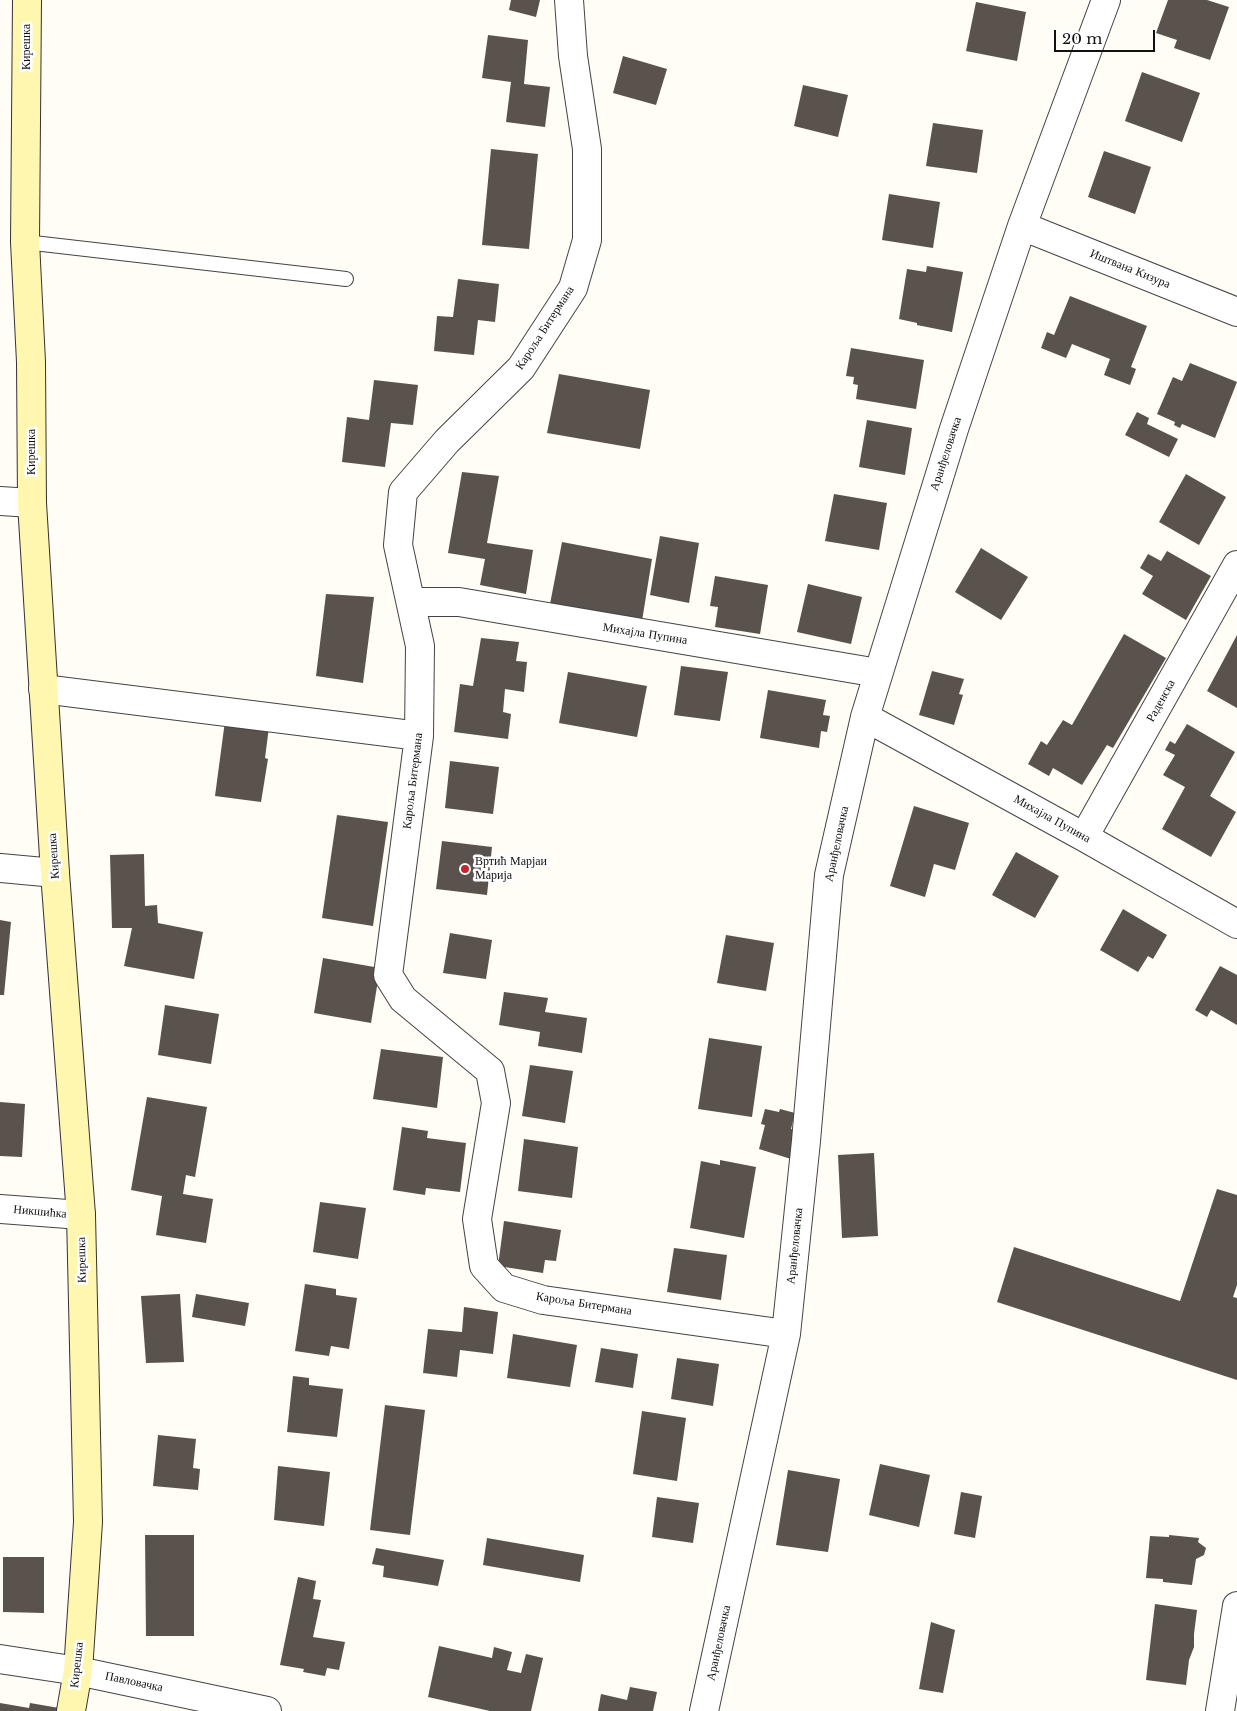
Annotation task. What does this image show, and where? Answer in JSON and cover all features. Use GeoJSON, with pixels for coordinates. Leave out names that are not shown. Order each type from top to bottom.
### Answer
{"type":"FeatureCollection","features":[{"type":"Feature","properties":{"kind":"street","name":"Кирешка"},"geometry":{"type":"LineString","coordinates":[[27,0],[25,242],[31,362],[32,503],[55,873],[80,1215],[88,1522],[78,1670],[71,1711]]}},
{"type":"Feature","properties":{"kind":"street","name":"Кароља Битермана"},"geometry":{"type":"LineString","coordinates":[[570,0],[573,56],[588,148],[587,240],[573,288],[521,368],[447,441],[403,492],[398,545],[420,646],[419,736],[388,975],[403,999],[490,1071],[496,1103],[477,1219],[484,1266],[504,1288],[543,1300],[786,1334]]}},
{"type":"Feature","properties":{"kind":"street","name":"Аранђеловачка"},"geometry":{"type":"LineString","coordinates":[[704,1711],[786,1334],[806,1141],[829,875],[865,717],[954,430],[1098,2]]}},
{"type":"Feature","properties":{"kind":"street","name":"Иштвана Кизура"},"geometry":{"type":"LineString","coordinates":[[1022,226],[1237,312]]}},
{"type":"Feature","properties":{"kind":"street"},"geometry":{"type":"LineString","coordinates":[[0,502],[32,503]]}},
{"type":"Feature","properties":{"kind":"street","name":"Раденска"},"geometry":{"type":"LineString","coordinates":[[1084,837],[1237,566]]}},
{"type":"Feature","properties":{"kind":"street","name":"Михајла Пупина"},"geometry":{"type":"LineString","coordinates":[[411,602],[459,602],[878,673]]}},
{"type":"Feature","properties":{"kind":"street"},"geometry":{"type":"LineString","coordinates":[[43,688],[419,736]]}},
{"type":"Feature","properties":{"kind":"street","name":"Михајла Пупина"},"geometry":{"type":"LineString","coordinates":[[865,717],[1084,837],[1237,924]]}},
{"type":"Feature","properties":{"kind":"street"},"geometry":{"type":"LineString","coordinates":[[0,868],[55,873]]}},
{"type":"Feature","properties":{"kind":"street","name":"Никшићка"},"geometry":{"type":"LineString","coordinates":[[0,1209],[80,1215]]}},
{"type":"Feature","properties":{"kind":"street"},"geometry":{"type":"LineString","coordinates":[[1220,1711],[1237,1606]]}},
{"type":"Feature","properties":{"kind":"street","name":"Павловачка"},"geometry":{"type":"LineString","coordinates":[[0,1659],[78,1670],[266,1711]]}},
{"type":"Feature","properties":{"kind":"lane"},"geometry":{"type":"LineString","coordinates":[[25,242],[346,279]]}},
{"type":"Feature","properties":{"kind":"building"},"geometry":{"type":"Polygon","coordinates":[[[511,0],[540,0],[536,17],[509,10],[511,0]]]}},
{"type":"Feature","properties":{"kind":"building"},"geometry":{"type":"Polygon","coordinates":[[[1168,0],[1207,0],[1229,7],[1210,60],[1174,48],[1177,40],[1156,33],[1168,0]]]}},
{"type":"Feature","properties":{"kind":"building"},"geometry":{"type":"Polygon","coordinates":[[[976,2],[1026,12],[1017,61],[966,51],[976,2]]]}},
{"type":"Feature","properties":{"kind":"building"},"geometry":{"type":"Polygon","coordinates":[[[488,35],[528,40],[524,84],[550,87],[545,127],[506,122],[511,82],[482,78],[488,35]]]}},
{"type":"Feature","properties":{"kind":"building"},"geometry":{"type":"Polygon","coordinates":[[[623,56],[667,69],[656,105],[613,93],[623,56]]]}},
{"type":"Feature","properties":{"kind":"building"},"geometry":{"type":"Polygon","coordinates":[[[1142,72],[1200,93],[1182,142],[1125,121],[1142,72]]]}},
{"type":"Feature","properties":{"kind":"building"},"geometry":{"type":"Polygon","coordinates":[[[803,85],[848,95],[838,137],[794,126],[803,85]]]}},
{"type":"Feature","properties":{"kind":"building"},"geometry":{"type":"Polygon","coordinates":[[[933,123],[983,130],[977,173],[926,166],[933,123]]]}},
{"type":"Feature","properties":{"kind":"building"},"geometry":{"type":"Polygon","coordinates":[[[491,149],[538,154],[529,249],[482,245],[491,149]]]}},
{"type":"Feature","properties":{"kind":"building"},"geometry":{"type":"Polygon","coordinates":[[[1104,151],[1151,167],[1135,214],[1088,197],[1104,151]]]}},
{"type":"Feature","properties":{"kind":"building"},"geometry":{"type":"Polygon","coordinates":[[[889,194],[940,202],[933,248],[882,240],[889,194]]]}},
{"type":"Feature","properties":{"kind":"building"},"geometry":{"type":"Polygon","coordinates":[[[927,266],[963,272],[952,332],[917,325],[917,323],[899,319],[907,269],[926,272],[927,266]]]}},
{"type":"Feature","properties":{"kind":"building"},"geometry":{"type":"Polygon","coordinates":[[[458,279],[499,284],[495,322],[478,320],[474,355],[434,351],[437,316],[453,317],[458,279]]]}},
{"type":"Feature","properties":{"kind":"building"},"geometry":{"type":"Polygon","coordinates":[[[1070,296],[1147,326],[1131,367],[1136,369],[1130,385],[1104,375],[1110,359],[1072,344],[1066,358],[1041,348],[1047,332],[1054,335],[1070,296]]]}},
{"type":"Feature","properties":{"kind":"building"},"geometry":{"type":"Polygon","coordinates":[[[851,348],[924,360],[916,409],[856,399],[858,385],[853,384],[854,377],[846,376],[851,348]]]}},
{"type":"Feature","properties":{"kind":"building"},"geometry":{"type":"Polygon","coordinates":[[[1190,363],[1237,382],[1215,438],[1182,424],[1180,428],[1174,425],[1175,422],[1157,414],[1173,377],[1182,381],[1190,363]]]}},
{"type":"Feature","properties":{"kind":"building"},"geometry":{"type":"Polygon","coordinates":[[[559,374],[650,390],[640,449],[547,433],[559,374]]]}},
{"type":"Feature","properties":{"kind":"building"},"geometry":{"type":"Polygon","coordinates":[[[374,380],[418,385],[413,425],[391,423],[385,467],[342,462],[347,417],[369,420],[374,380]]]}},
{"type":"Feature","properties":{"kind":"building"},"geometry":{"type":"Polygon","coordinates":[[[1137,412],[1149,418],[1147,424],[1178,439],[1169,457],[1125,435],[1137,412]]]}},
{"type":"Feature","properties":{"kind":"building"},"geometry":{"type":"Polygon","coordinates":[[[867,420],[912,428],[905,475],[859,467],[867,420]]]}},
{"type":"Feature","properties":{"kind":"building"},"geometry":{"type":"Polygon","coordinates":[[[462,472],[499,476],[487,543],[533,550],[526,594],[480,585],[485,559],[448,553],[462,472]]]}},
{"type":"Feature","properties":{"kind":"building"},"geometry":{"type":"Polygon","coordinates":[[[1186,474],[1226,497],[1199,545],[1159,522],[1186,474]]]}},
{"type":"Feature","properties":{"kind":"building"},"geometry":{"type":"Polygon","coordinates":[[[834,494],[887,503],[879,550],[825,541],[834,494]]]}},
{"type":"Feature","properties":{"kind":"building"},"geometry":{"type":"Polygon","coordinates":[[[660,536],[699,543],[689,603],[650,595],[660,536]]]}},
{"type":"Feature","properties":{"kind":"building"},"geometry":{"type":"Polygon","coordinates":[[[562,542],[652,559],[642,621],[550,604],[562,542]]]}},
{"type":"Feature","properties":{"kind":"building"},"geometry":{"type":"Polygon","coordinates":[[[981,548],[1028,577],[1001,620],[955,592],[981,548]]]}},
{"type":"Feature","properties":{"kind":"building"},"geometry":{"type":"Polygon","coordinates":[[[1167,551],[1211,576],[1186,620],[1142,594],[1153,576],[1140,568],[1148,554],[1161,561],[1167,551]]]}},
{"type":"Feature","properties":{"kind":"building"},"geometry":{"type":"Polygon","coordinates":[[[715,576],[768,585],[760,634],[715,627],[718,607],[710,606],[715,576]]]}},
{"type":"Feature","properties":{"kind":"building"},"geometry":{"type":"Polygon","coordinates":[[[808,584],[862,597],[851,644],[797,632],[808,584]]]}},
{"type":"Feature","properties":{"kind":"building"},"geometry":{"type":"Polygon","coordinates":[[[326,594],[374,597],[363,683],[316,676],[326,594]]]}},
{"type":"Feature","properties":{"kind":"building"},"geometry":{"type":"Polygon","coordinates":[[[1124,634],[1166,658],[1113,748],[1107,745],[1082,785],[1053,768],[1049,776],[1028,764],[1041,741],[1047,745],[1063,720],[1072,725],[1124,634]]]}},
{"type":"Feature","properties":{"kind":"building"},"geometry":{"type":"Polygon","coordinates":[[[1237,635],[1237,708],[1207,691],[1237,635]]]}},
{"type":"Feature","properties":{"kind":"building"},"geometry":{"type":"Polygon","coordinates":[[[481,638],[519,642],[516,661],[527,662],[524,692],[505,689],[503,712],[511,714],[508,739],[454,732],[460,684],[473,686],[481,638]]]}},
{"type":"Feature","properties":{"kind":"building"},"geometry":{"type":"Polygon","coordinates":[[[681,666],[728,672],[720,721],[674,715],[681,666]]]}},
{"type":"Feature","properties":{"kind":"building"},"geometry":{"type":"Polygon","coordinates":[[[932,671],[964,679],[959,694],[963,695],[954,725],[919,715],[932,671]]]}},
{"type":"Feature","properties":{"kind":"building"},"geometry":{"type":"Polygon","coordinates":[[[568,672],[647,686],[637,737],[559,723],[568,672]]]}},
{"type":"Feature","properties":{"kind":"building"},"geometry":{"type":"Polygon","coordinates":[[[768,690],[826,700],[823,715],[830,716],[827,732],[821,731],[819,748],[760,738],[768,690]]]}},
{"type":"Feature","properties":{"kind":"building"},"geometry":{"type":"Polygon","coordinates":[[[225,721],[269,727],[265,758],[268,759],[261,802],[215,796],[225,721]]]}},
{"type":"Feature","properties":{"kind":"building"},"geometry":{"type":"Polygon","coordinates":[[[1187,724],[1235,752],[1210,796],[1236,812],[1211,857],[1162,829],[1185,787],[1163,775],[1175,755],[1165,750],[1170,741],[1175,744],[1187,724]]]}},
{"type":"Feature","properties":{"kind":"building"},"geometry":{"type":"Polygon","coordinates":[[[450,761],[499,767],[493,814],[445,808],[450,761]]]}},
{"type":"Feature","properties":{"kind":"building"},"geometry":{"type":"Polygon","coordinates":[[[914,806],[969,823],[955,870],[934,864],[925,897],[890,886],[914,806]]]}},
{"type":"Feature","properties":{"kind":"building"},"geometry":{"type":"Polygon","coordinates":[[[337,815],[388,822],[373,926],[322,918],[337,815]]]}},
{"type":"Feature","properties":{"kind":"building"},"geometry":{"type":"Polygon","coordinates":[[[442,841],[492,847],[487,895],[436,889],[442,841]]]}},
{"type":"Feature","properties":{"kind":"building"},"geometry":{"type":"Polygon","coordinates":[[[1016,852],[1059,876],[1035,918],[992,895],[1016,852]]]}},
{"type":"Feature","properties":{"kind":"building"},"geometry":{"type":"Polygon","coordinates":[[[144,854],[145,906],[157,905],[158,923],[203,932],[194,979],[124,966],[132,928],[112,928],[110,855],[144,854]]]}},
{"type":"Feature","properties":{"kind":"building"},"geometry":{"type":"Polygon","coordinates":[[[1123,909],[1167,935],[1153,959],[1148,956],[1138,972],[1100,950],[1123,909]]]}},
{"type":"Feature","properties":{"kind":"building"},"geometry":{"type":"Polygon","coordinates":[[[0,920],[11,922],[4,995],[0,995],[0,920]]]}},
{"type":"Feature","properties":{"kind":"building"},"geometry":{"type":"Polygon","coordinates":[[[450,933],[492,940],[486,979],[443,973],[450,933]]]}},
{"type":"Feature","properties":{"kind":"building"},"geometry":{"type":"Polygon","coordinates":[[[726,935],[774,943],[766,991],[717,983],[726,935]]]}},
{"type":"Feature","properties":{"kind":"building"},"geometry":{"type":"Polygon","coordinates":[[[323,958],[380,968],[371,1023],[314,1013],[323,958]]]}},
{"type":"Feature","properties":{"kind":"building"},"geometry":{"type":"Polygon","coordinates":[[[1220,966],[1237,975],[1237,1025],[1211,1010],[1207,1017],[1195,1010],[1220,966]]]}},
{"type":"Feature","properties":{"kind":"building"},"geometry":{"type":"Polygon","coordinates":[[[504,992],[548,998],[545,1012],[587,1018],[582,1053],[538,1046],[540,1032],[499,1025],[504,992]]]}},
{"type":"Feature","properties":{"kind":"building"},"geometry":{"type":"Polygon","coordinates":[[[165,1005],[219,1014],[211,1064],[158,1055],[165,1005]]]}},
{"type":"Feature","properties":{"kind":"building"},"geometry":{"type":"Polygon","coordinates":[[[709,1038],[762,1046],[752,1117],[698,1109],[709,1038]]]}},
{"type":"Feature","properties":{"kind":"building"},"geometry":{"type":"Polygon","coordinates":[[[381,1049],[443,1057],[437,1108],[373,1099],[381,1049]]]}},
{"type":"Feature","properties":{"kind":"building"},"geometry":{"type":"Polygon","coordinates":[[[530,1065],[573,1071],[565,1123],[522,1116],[530,1065]]]}},
{"type":"Feature","properties":{"kind":"building"},"geometry":{"type":"Polygon","coordinates":[[[147,1097],[207,1107],[195,1177],[186,1175],[183,1194],[213,1199],[206,1243],[156,1235],[162,1196],[131,1190],[147,1097]]]}},
{"type":"Feature","properties":{"kind":"building"},"geometry":{"type":"Polygon","coordinates":[[[0,1102],[25,1104],[22,1157],[0,1156],[0,1102]]]}},
{"type":"Feature","properties":{"kind":"building"},"geometry":{"type":"Polygon","coordinates":[[[765,1109],[779,1112],[780,1109],[795,1113],[791,1129],[798,1131],[791,1159],[759,1149],[765,1125],[761,1124],[765,1109]]]}},
{"type":"Feature","properties":{"kind":"building"},"geometry":{"type":"Polygon","coordinates":[[[402,1127],[428,1131],[427,1138],[466,1143],[460,1192],[426,1188],[425,1195],[393,1190],[402,1127]]]}},
{"type":"Feature","properties":{"kind":"building"},"geometry":{"type":"Polygon","coordinates":[[[524,1139],[578,1147],[572,1198],[518,1191],[524,1139]]]}},
{"type":"Feature","properties":{"kind":"building"},"geometry":{"type":"Polygon","coordinates":[[[874,1153],[878,1236],[842,1238],[838,1155],[874,1153]]]}},
{"type":"Feature","properties":{"kind":"building"},"geometry":{"type":"Polygon","coordinates":[[[720,1160],[756,1167],[744,1238],[690,1228],[701,1161],[720,1165],[720,1160]]]}},
{"type":"Feature","properties":{"kind":"building"},"geometry":{"type":"Polygon","coordinates":[[[1217,1189],[1237,1195],[1237,1285],[1233,1297],[1237,1298],[1237,1380],[997,1302],[1014,1247],[1180,1301],[1217,1189]]]}},
{"type":"Feature","properties":{"kind":"building"},"geometry":{"type":"Polygon","coordinates":[[[320,1202],[366,1208],[358,1259],[313,1252],[320,1202]]]}},
{"type":"Feature","properties":{"kind":"building"},"geometry":{"type":"Polygon","coordinates":[[[504,1221],[561,1230],[556,1261],[545,1260],[543,1273],[498,1266],[504,1221]]]}},
{"type":"Feature","properties":{"kind":"building"},"geometry":{"type":"Polygon","coordinates":[[[674,1248],[727,1255],[721,1300],[667,1292],[674,1248]]]}},
{"type":"Feature","properties":{"kind":"building"},"geometry":{"type":"Polygon","coordinates":[[[305,1284],[336,1289],[336,1295],[357,1298],[349,1349],[331,1346],[329,1356],[295,1351],[305,1284]]]}},
{"type":"Feature","properties":{"kind":"building"},"geometry":{"type":"Polygon","coordinates":[[[180,1294],[184,1362],[146,1363],[141,1296],[180,1294]]]}},
{"type":"Feature","properties":{"kind":"building"},"geometry":{"type":"Polygon","coordinates":[[[196,1294],[249,1303],[245,1326],[192,1317],[196,1294]]]}},
{"type":"Feature","properties":{"kind":"building"},"geometry":{"type":"Polygon","coordinates":[[[464,1307],[498,1312],[493,1354],[460,1350],[457,1377],[423,1373],[428,1329],[462,1332],[464,1307]]]}},
{"type":"Feature","properties":{"kind":"building"},"geometry":{"type":"Polygon","coordinates":[[[513,1334],[577,1345],[570,1387],[507,1378],[513,1334]]]}},
{"type":"Feature","properties":{"kind":"building"},"geometry":{"type":"Polygon","coordinates":[[[601,1348],[638,1354],[633,1388],[595,1382],[601,1348]]]}},
{"type":"Feature","properties":{"kind":"building"},"geometry":{"type":"Polygon","coordinates":[[[677,1358],[719,1364],[713,1406],[671,1399],[677,1358]]]}},
{"type":"Feature","properties":{"kind":"building"},"geometry":{"type":"Polygon","coordinates":[[[293,1376],[309,1378],[309,1385],[343,1389],[337,1437],[287,1432],[293,1376]]]}},
{"type":"Feature","properties":{"kind":"building"},"geometry":{"type":"Polygon","coordinates":[[[385,1405],[425,1410],[410,1535],[370,1530],[385,1405]]]}},
{"type":"Feature","properties":{"kind":"building"},"geometry":{"type":"Polygon","coordinates":[[[642,1411],[686,1418],[677,1481],[633,1474],[642,1411]]]}},
{"type":"Feature","properties":{"kind":"building"},"geometry":{"type":"Polygon","coordinates":[[[158,1435],[196,1439],[193,1468],[200,1469],[198,1490],[153,1486],[158,1435]]]}},
{"type":"Feature","properties":{"kind":"building"},"geometry":{"type":"Polygon","coordinates":[[[880,1464],[930,1475],[919,1527],[869,1515],[880,1464]]]}},
{"type":"Feature","properties":{"kind":"building"},"geometry":{"type":"Polygon","coordinates":[[[278,1466],[330,1472],[324,1526],[274,1520],[278,1466]]]}},
{"type":"Feature","properties":{"kind":"building"},"geometry":{"type":"Polygon","coordinates":[[[788,1470],[840,1479],[828,1552],[776,1545],[788,1470]]]}},
{"type":"Feature","properties":{"kind":"building"},"geometry":{"type":"Polygon","coordinates":[[[961,1492],[982,1496],[975,1538],[954,1534],[961,1492]]]}},
{"type":"Feature","properties":{"kind":"building"},"geometry":{"type":"Polygon","coordinates":[[[657,1497],[699,1503],[693,1543],[652,1537],[657,1497]]]}},
{"type":"Feature","properties":{"kind":"building"},"geometry":{"type":"Polygon","coordinates":[[[145,1535],[194,1535],[194,1636],[146,1636],[145,1535]]]}},
{"type":"Feature","properties":{"kind":"building"},"geometry":{"type":"Polygon","coordinates":[[[1169,1535],[1199,1538],[1198,1542],[1206,1548],[1204,1555],[1196,1559],[1192,1585],[1163,1582],[1163,1579],[1146,1578],[1150,1536],[1169,1537],[1169,1535]]]}},
{"type":"Feature","properties":{"kind":"building"},"geometry":{"type":"Polygon","coordinates":[[[487,1538],[584,1555],[580,1582],[483,1565],[487,1538]]]}},
{"type":"Feature","properties":{"kind":"building"},"geometry":{"type":"Polygon","coordinates":[[[376,1548],[444,1560],[438,1586],[383,1577],[384,1566],[372,1564],[376,1548]]]}},
{"type":"Feature","properties":{"kind":"building"},"geometry":{"type":"Polygon","coordinates":[[[3,1557],[44,1557],[44,1613],[3,1612],[3,1557]]]}},
{"type":"Feature","properties":{"kind":"building"},"geometry":{"type":"Polygon","coordinates":[[[298,1577],[316,1581],[313,1599],[321,1600],[313,1637],[345,1642],[339,1670],[327,1668],[325,1676],[303,1672],[304,1669],[280,1665],[298,1577]]]}},
{"type":"Feature","properties":{"kind":"building"},"geometry":{"type":"Polygon","coordinates":[[[1155,1604],[1197,1610],[1194,1647],[1189,1660],[1186,1685],[1146,1680],[1155,1604]]]}},
{"type":"Feature","properties":{"kind":"building"},"geometry":{"type":"Polygon","coordinates":[[[931,1622],[955,1630],[943,1693],[919,1689],[931,1622]]]}},
{"type":"Feature","properties":{"kind":"building"},"geometry":{"type":"Polygon","coordinates":[[[439,1646],[492,1658],[494,1647],[512,1652],[507,1670],[521,1673],[526,1654],[543,1658],[531,1711],[490,1711],[428,1697],[439,1646]]]}},
{"type":"Feature","properties":{"kind":"building"},"geometry":{"type":"Polygon","coordinates":[[[630,1687],[657,1692],[653,1711],[598,1711],[601,1694],[627,1700],[630,1687]]]}},
{"type":"Feature","properties":{"kind":"building"},"geometry":{"type":"Polygon","coordinates":[[[0,1703],[29,1708],[30,1703],[59,1708],[59,1711],[0,1711],[0,1703]]]}},
{"type":"Feature","properties":{"kind":"place","name":"Вртић Марјаи Марија"},"geometry":{"type":"Point","coordinates":[465,869]}}]}
